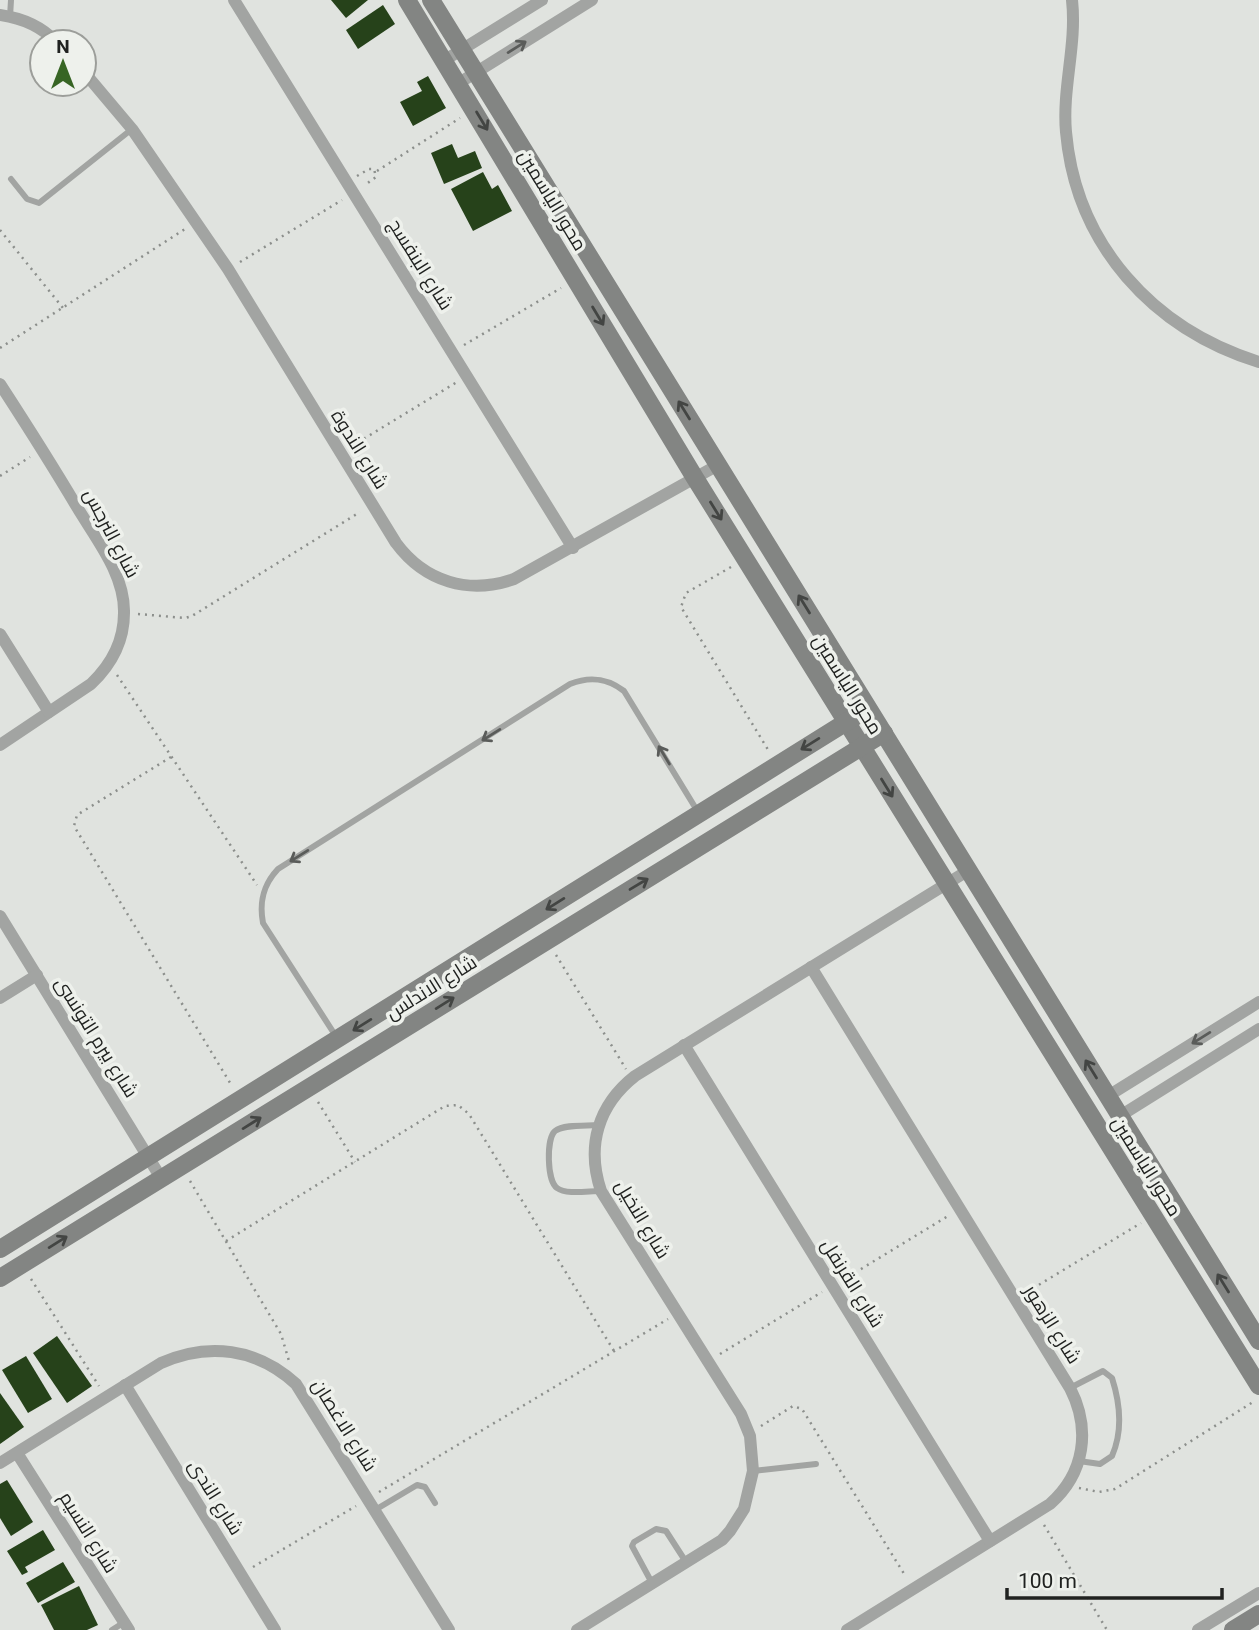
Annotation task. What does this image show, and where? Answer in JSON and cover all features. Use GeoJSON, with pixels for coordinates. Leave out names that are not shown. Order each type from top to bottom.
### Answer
{"type":"FeatureCollection","features":[{"type":"Feature","properties":{"kind":"street","name":"شارع البنفسج"},"geometry":{"type":"LineString","coordinates":[[234,0],[573,548]]}},
{"type":"Feature","properties":{"kind":"street","name":"محور الياسمين"},"geometry":{"type":"LineString","coordinates":[[407,0],[695,478],[1259,1386]]}},
{"type":"Feature","properties":{"kind":"street","name":"محور الياسمين"},"geometry":{"type":"LineString","coordinates":[[431,0],[1259,1341]]}},
{"type":"Feature","properties":{"kind":"street"},"geometry":{"type":"LineString","coordinates":[[445,60],[542,0]]}},
{"type":"Feature","properties":{"kind":"street"},"geometry":{"type":"LineString","coordinates":[[459,83],[592,0]]}},
{"type":"Feature","properties":{"kind":"street"},"geometry":{"type":"LineString","coordinates":[[1072,0],[1072,50],[1066,86],[1066,132],[1073,176],[1088,218],[1118,266],[1139,292],[1173,321],[1212,344],[1259,362]]}},
{"type":"Feature","properties":{"kind":"street"},"geometry":{"type":"LineString","coordinates":[[5,16],[36,28]]}},
{"type":"Feature","properties":{"kind":"street","name":"شارع الندوة"},"geometry":{"type":"LineString","coordinates":[[98,89],[132,129],[228,269],[396,543],[411,561],[430,575],[453,584],[478,587],[502,583],[573,548],[718,465]]}},
{"type":"Feature","properties":{"kind":"street","name":"شارع النرجس"},"geometry":{"type":"LineString","coordinates":[[0,384],[43,450],[116,574],[121,587],[124,613],[121,639],[109,664],[91,684],[0,745]]}},
{"type":"Feature","properties":{"kind":"street"},"geometry":{"type":"LineString","coordinates":[[0,634],[49,712]]}},
{"type":"Feature","properties":{"kind":"street","name":"شارع الاندلس"},"geometry":{"type":"LineString","coordinates":[[0,1249],[868,708]]}},
{"type":"Feature","properties":{"kind":"street","name":"شارع الاندلس"},"geometry":{"type":"LineString","coordinates":[[0,1278],[884,733]]}},
{"type":"Feature","properties":{"kind":"street","name":"شارع النخيل"},"geometry":{"type":"LineString","coordinates":[[577,1630],[722,1540],[744,1508],[754,1471],[752,1447],[741,1414],[601,1191],[594,1165],[595,1138],[608,1103],[631,1078],[969,870]]}},
{"type":"Feature","properties":{"kind":"street","name":"شارع بيرم التونسى"},"geometry":{"type":"LineString","coordinates":[[0,916],[161,1178]]}},
{"type":"Feature","properties":{"kind":"street","name":"شارع الزهور"},"geometry":{"type":"LineString","coordinates":[[811,967],[1070,1388],[1082,1423],[1079,1461],[1069,1482],[1057,1498],[847,1630]]}},
{"type":"Feature","properties":{"kind":"street"},"geometry":{"type":"LineString","coordinates":[[0,998],[37,975]]}},
{"type":"Feature","properties":{"kind":"street"},"geometry":{"type":"LineString","coordinates":[[1108,1096],[1259,1002]]}},
{"type":"Feature","properties":{"kind":"street"},"geometry":{"type":"LineString","coordinates":[[1120,1116],[1259,1029]]}},
{"type":"Feature","properties":{"kind":"street","name":"شارع القرنفل"},"geometry":{"type":"LineString","coordinates":[[684,1045],[990,1541]]}},
{"type":"Feature","properties":{"kind":"street","name":"شارع الاغصان"},"geometry":{"type":"LineString","coordinates":[[0,1463],[161,1363],[204,1350],[234,1351],[248,1355],[276,1367],[296,1384],[449,1630]]}},
{"type":"Feature","properties":{"kind":"street","name":"شارع الندى"},"geometry":{"type":"LineString","coordinates":[[125,1385],[275,1630]]}},
{"type":"Feature","properties":{"kind":"street","name":"شارع النسيم"},"geometry":{"type":"LineString","coordinates":[[17,1453],[121,1628]]}},
{"type":"Feature","properties":{"kind":"street"},"geometry":{"type":"LineString","coordinates":[[1198,1630],[1259,1593]]}},
{"type":"Feature","properties":{"kind":"street"},"geometry":{"type":"LineString","coordinates":[[1233,1630],[1259,1614]]}},
{"type":"Feature","properties":{"kind":"lane"},"geometry":{"type":"LineString","coordinates":[[5,16],[11,0]]}},
{"type":"Feature","properties":{"kind":"lane"},"geometry":{"type":"LineString","coordinates":[[11,179],[27,199],[40,203],[132,129]]}},
{"type":"Feature","properties":{"kind":"lane"},"geometry":{"type":"LineString","coordinates":[[338,1040],[267,932],[261,913],[262,894],[271,876],[278,869],[570,684],[586,679],[611,682],[630,697],[699,814]]}},
{"type":"Feature","properties":{"kind":"lane"},"geometry":{"type":"LineString","coordinates":[[598,1125],[560,1128],[553,1133],[549,1142],[551,1180],[557,1188],[567,1191],[601,1191]]}},
{"type":"Feature","properties":{"kind":"lane"},"geometry":{"type":"LineString","coordinates":[[1070,1388],[1103,1371],[1112,1378],[1118,1402],[1119,1427],[1112,1456],[1100,1464],[1079,1461]]}},
{"type":"Feature","properties":{"kind":"lane"},"geometry":{"type":"LineString","coordinates":[[754,1471],[816,1464]]}},
{"type":"Feature","properties":{"kind":"lane"},"geometry":{"type":"LineString","coordinates":[[371,1504],[417,1485],[425,1487],[435,1503]]}},
{"type":"Feature","properties":{"kind":"lane"},"geometry":{"type":"LineString","coordinates":[[652,1583],[633,1552],[634,1542],[656,1529],[663,1529],[686,1562]]}},
{"type":"Feature","properties":{"kind":"path"},"geometry":{"type":"LineString","coordinates":[[228,269],[350,187],[369,169],[376,171],[475,109]]}},
{"type":"Feature","properties":{"kind":"path"},"geometry":{"type":"LineString","coordinates":[[350,187],[376,177],[376,171]]}},
{"type":"Feature","properties":{"kind":"path"},"geometry":{"type":"LineString","coordinates":[[0,348],[197,222]]}},
{"type":"Feature","properties":{"kind":"path"},"geometry":{"type":"LineString","coordinates":[[0,230],[63,307]]}},
{"type":"Feature","properties":{"kind":"path"},"geometry":{"type":"LineString","coordinates":[[453,352],[575,279]]}},
{"type":"Feature","properties":{"kind":"path"},"geometry":{"type":"LineString","coordinates":[[340,453],[467,376]]}},
{"type":"Feature","properties":{"kind":"path"},"geometry":{"type":"LineString","coordinates":[[0,475],[43,450]]}},
{"type":"Feature","properties":{"kind":"path"},"geometry":{"type":"LineString","coordinates":[[124,613],[185,618],[192,616],[372,504]]}},
{"type":"Feature","properties":{"kind":"path"},"geometry":{"type":"LineString","coordinates":[[746,559],[686,593],[681,607],[777,765]]}},
{"type":"Feature","properties":{"kind":"path"},"geometry":{"type":"LineString","coordinates":[[109,664],[262,894]]}},
{"type":"Feature","properties":{"kind":"path"},"geometry":{"type":"LineString","coordinates":[[171,757],[77,816],[74,826],[241,1100]]}},
{"type":"Feature","properties":{"kind":"path"},"geometry":{"type":"LineString","coordinates":[[547,940],[631,1078]]}},
{"type":"Feature","properties":{"kind":"path"},"geometry":{"type":"LineString","coordinates":[[308,1087],[355,1162]]}},
{"type":"Feature","properties":{"kind":"path"},"geometry":{"type":"LineString","coordinates":[[226,1241],[445,1106],[454,1104],[463,1107],[469,1114],[614,1351]]}},
{"type":"Feature","properties":{"kind":"path"},"geometry":{"type":"LineString","coordinates":[[181,1166],[281,1334],[289,1358],[288,1376]]}},
{"type":"Feature","properties":{"kind":"path"},"geometry":{"type":"LineString","coordinates":[[1016,1299],[1153,1216]]}},
{"type":"Feature","properties":{"kind":"path"},"geometry":{"type":"LineString","coordinates":[[22,1264],[106,1397]]}},
{"type":"Feature","properties":{"kind":"path"},"geometry":{"type":"LineString","coordinates":[[241,1574],[371,1504],[678,1313]]}},
{"type":"Feature","properties":{"kind":"path"},"geometry":{"type":"LineString","coordinates":[[1069,1482],[1091,1492],[1115,1489],[1259,1398]]}},
{"type":"Feature","properties":{"kind":"path"},"geometry":{"type":"LineString","coordinates":[[749,1434],[790,1407],[797,1406],[802,1409],[914,1589]]}},
{"type":"Feature","properties":{"kind":"path"},"geometry":{"type":"LineString","coordinates":[[1037,1513],[1107,1630]]}},
{"type":"Feature","properties":{"kind":"building"},"geometry":{"type":"Polygon","coordinates":[[[331,0],[368,0],[346,18],[331,0]]]}},
{"type":"Feature","properties":{"kind":"building"},"geometry":{"type":"Polygon","coordinates":[[[383,5],[395,24],[358,49],[346,30],[383,5]]]}},
{"type":"Feature","properties":{"kind":"building"},"geometry":{"type":"Polygon","coordinates":[[[428,76],[446,108],[413,126],[400,102],[422,91],[417,82],[428,76]]]}},
{"type":"Feature","properties":{"kind":"building"},"geometry":{"type":"Polygon","coordinates":[[[452,144],[458,158],[475,151],[482,168],[444,184],[431,153],[452,144]]]}},
{"type":"Feature","properties":{"kind":"building"},"geometry":{"type":"Polygon","coordinates":[[[483,172],[492,189],[498,185],[512,211],[473,231],[451,189],[483,172]]]}},
{"type":"Feature","properties":{"kind":"building"},"geometry":{"type":"Polygon","coordinates":[[[57,1336],[92,1386],[67,1403],[33,1353],[57,1336]]]}},
{"type":"Feature","properties":{"kind":"building"},"geometry":{"type":"Polygon","coordinates":[[[26,1356],[52,1399],[28,1413],[2,1370],[26,1356]]]}},
{"type":"Feature","properties":{"kind":"building"},"geometry":{"type":"Polygon","coordinates":[[[0,1393],[24,1427],[0,1444],[0,1393]]]}},
{"type":"Feature","properties":{"kind":"building"},"geometry":{"type":"Polygon","coordinates":[[[7,1480],[33,1522],[11,1536],[0,1518],[0,1484],[7,1480]]]}},
{"type":"Feature","properties":{"kind":"building"},"geometry":{"type":"Polygon","coordinates":[[[43,1530],[55,1550],[25,1567],[28,1572],[22,1575],[7,1551],[43,1530]]]}},
{"type":"Feature","properties":{"kind":"building"},"geometry":{"type":"Polygon","coordinates":[[[63,1562],[75,1582],[38,1603],[26,1583],[63,1562]]]}},
{"type":"Feature","properties":{"kind":"building"},"geometry":{"type":"Polygon","coordinates":[[[79,1586],[98,1625],[87,1630],[54,1630],[41,1605],[79,1586]]]}}]}
